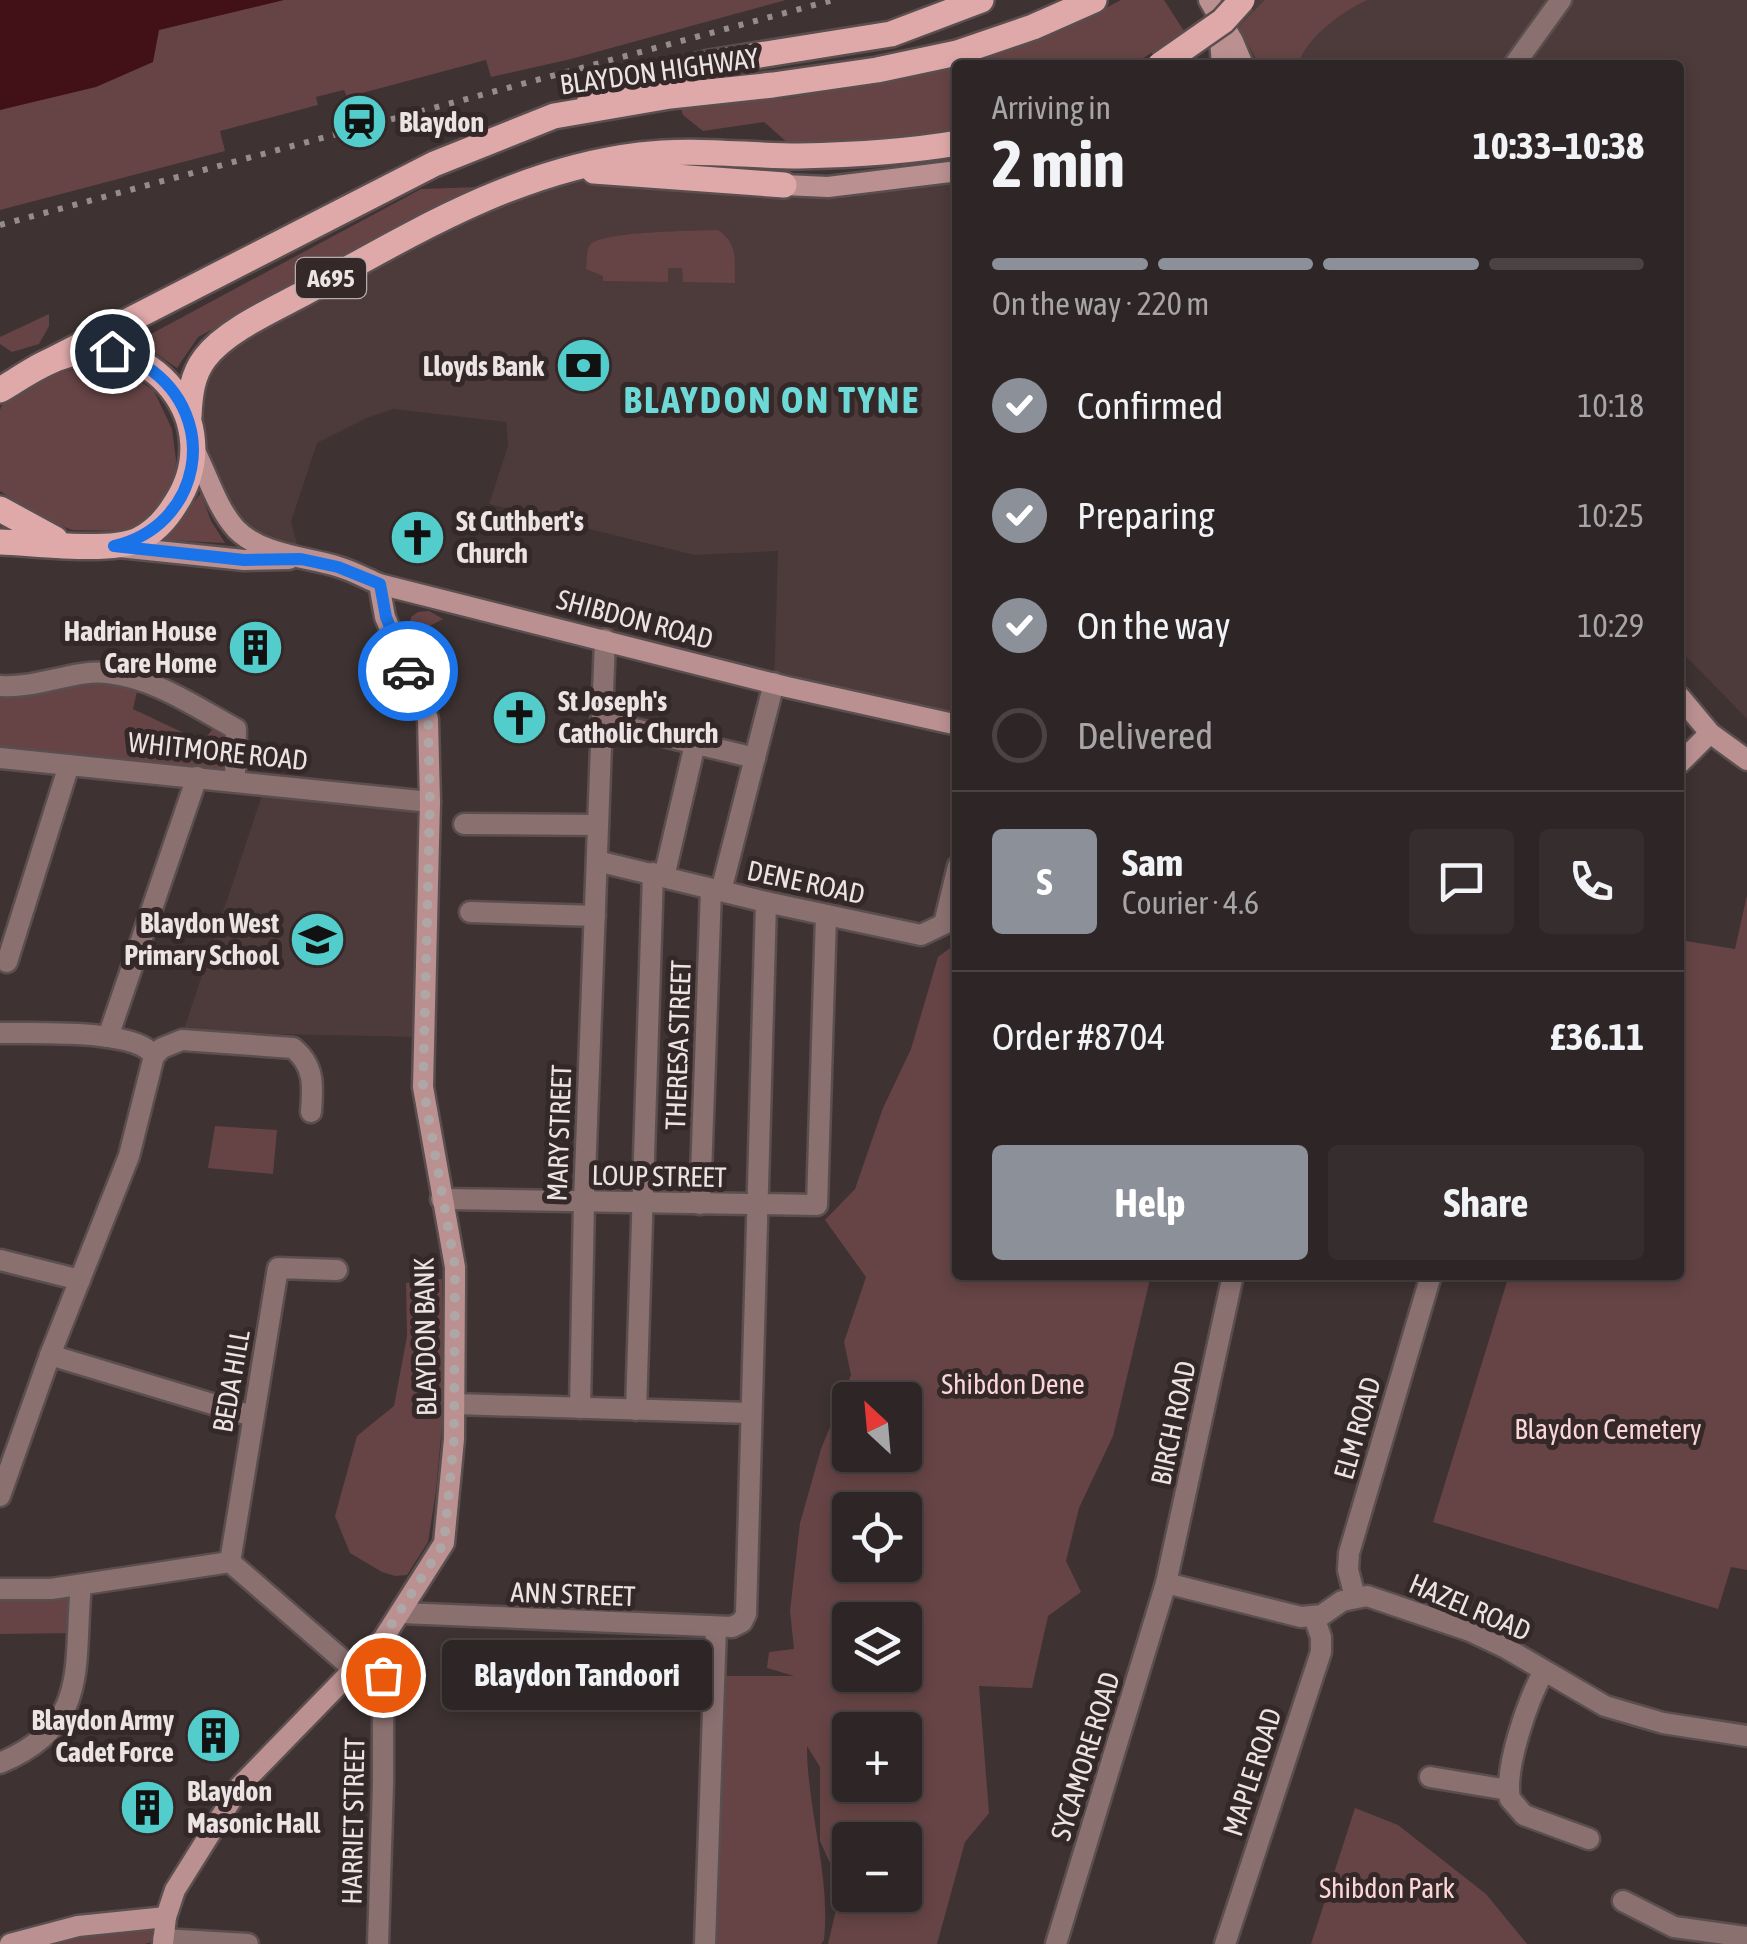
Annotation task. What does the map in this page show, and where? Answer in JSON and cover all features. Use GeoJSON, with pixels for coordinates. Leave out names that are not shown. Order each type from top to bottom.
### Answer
{"type":"FeatureCollection","features":[{"type":"Feature","properties":{"kind":"main road"},"geometry":{"type":"LineString","coordinates":[[554,116],[607,90],[709,62],[891,34],[980,0]]}},
{"type":"Feature","properties":{"kind":"main road","name":"BLAYDON HIGHWAY"},"geometry":{"type":"LineString","coordinates":[[38,367],[434,164],[554,116],[670,96],[772,86],[957,53],[1033,27],[1094,0]]}},
{"type":"Feature","properties":{"kind":"main road"},"geometry":{"type":"LineString","coordinates":[[1167,60],[1223,21],[1242,0]]}},
{"type":"Feature","properties":{"kind":"main road","name":"A695"},"geometry":{"type":"LineString","coordinates":[[189,416],[197,371],[218,344],[262,315],[430,224],[569,166],[643,154],[799,156],[910,151],[952,144]]}},
{"type":"Feature","properties":{"kind":"main road"},"geometry":{"type":"LineString","coordinates":[[569,166],[610,174],[784,186]]}},
{"type":"Feature","properties":{"kind":"main road"},"geometry":{"type":"LineString","coordinates":[[0,390],[38,367],[69,355],[124,353],[164,381],[189,416],[193,446],[188,483],[169,514],[142,538],[114,546],[0,542]]}},
{"type":"Feature","properties":{"kind":"main road"},"geometry":{"type":"LineString","coordinates":[[0,509],[69,545]]}},
{"type":"Feature","properties":{"kind":"street"},"geometry":{"type":"LineString","coordinates":[[1518,60],[1561,0]]}},
{"type":"Feature","properties":{"kind":"street"},"geometry":{"type":"LineString","coordinates":[[1212,5],[1222,60]]}},
{"type":"Feature","properties":{"kind":"street"},"geometry":{"type":"LineString","coordinates":[[1212,5],[1241,60]]}},
{"type":"Feature","properties":{"kind":"street"},"geometry":{"type":"LineString","coordinates":[[784,186],[828,187],[952,171]]}},
{"type":"Feature","properties":{"kind":"street"},"geometry":{"type":"LineString","coordinates":[[193,446],[222,510],[236,530],[249,540],[301,559]]}},
{"type":"Feature","properties":{"kind":"street"},"geometry":{"type":"LineString","coordinates":[[114,546],[244,560],[301,559]]}},
{"type":"Feature","properties":{"kind":"street","name":"SHIBDON ROAD"},"geometry":{"type":"LineString","coordinates":[[301,559],[338,567],[380,584],[605,638],[774,684],[952,724]]}},
{"type":"Feature","properties":{"kind":"street","name":"BLAYDON BANK"},"geometry":{"type":"LineString","coordinates":[[163,1942],[166,1917],[186,1869],[240,1786],[382,1639],[444,1543],[455,1404],[455,1266],[423,1086],[430,802],[428,718],[386,617],[380,584]]}},
{"type":"Feature","properties":{"kind":"street","name":"MARY STREET"},"geometry":{"type":"LineString","coordinates":[[580,1408],[605,638]]}},
{"type":"Feature","properties":{"kind":"street"},"geometry":{"type":"LineString","coordinates":[[0,686],[24,688],[108,673],[170,692],[236,729],[235,780]]}},
{"type":"Feature","properties":{"kind":"street","name":"THERESA STREET"},"geometry":{"type":"LineString","coordinates":[[700,1204],[716,890],[774,684]]}},
{"type":"Feature","properties":{"kind":"street"},"geometry":{"type":"LineString","coordinates":[[1684,703],[1710,733],[1747,760]]}},
{"type":"Feature","properties":{"kind":"street"},"geometry":{"type":"LineString","coordinates":[[601,721],[755,758]]}},
{"type":"Feature","properties":{"kind":"street"},"geometry":{"type":"LineString","coordinates":[[1684,759],[1710,733]]}},
{"type":"Feature","properties":{"kind":"street"},"geometry":{"type":"LineString","coordinates":[[636,1410],[659,875],[695,744]]}},
{"type":"Feature","properties":{"kind":"street","name":"WHITMORE ROAD"},"geometry":{"type":"LineString","coordinates":[[0,758],[430,802]]}},
{"type":"Feature","properties":{"kind":"street"},"geometry":{"type":"LineString","coordinates":[[7,962],[70,765]]}},
{"type":"Feature","properties":{"kind":"street"},"geometry":{"type":"LineString","coordinates":[[108,1037],[197,777]]}},
{"type":"Feature","properties":{"kind":"street"},"geometry":{"type":"LineString","coordinates":[[464,824],[598,825]]}},
{"type":"Feature","properties":{"kind":"street","name":"DENE ROAD"},"geometry":{"type":"LineString","coordinates":[[597,861],[921,934],[944,924],[952,891]]}},
{"type":"Feature","properties":{"kind":"street"},"geometry":{"type":"LineString","coordinates":[[455,1404],[751,1413],[766,902]]}},
{"type":"Feature","properties":{"kind":"street"},"geometry":{"type":"LineString","coordinates":[[470,912],[595,916]]}},
{"type":"Feature","properties":{"kind":"street","name":"LOUP STREET"},"geometry":{"type":"LineString","coordinates":[[441,1199],[817,1205],[826,915]]}},
{"type":"Feature","properties":{"kind":"street"},"geometry":{"type":"LineString","coordinates":[[0,1033],[108,1037],[149,1047],[154,1056]]}},
{"type":"Feature","properties":{"kind":"street"},"geometry":{"type":"LineString","coordinates":[[0,1496],[50,1355],[129,1156],[154,1056],[172,1042],[182,1040],[292,1048],[314,1082],[311,1112]]}},
{"type":"Feature","properties":{"kind":"street"},"geometry":{"type":"LineString","coordinates":[[0,1260],[80,1280]]}},
{"type":"Feature","properties":{"kind":"street","name":"BEDA HILL"},"geometry":{"type":"LineString","coordinates":[[230,1562],[278,1268],[337,1270]]}},
{"type":"Feature","properties":{"kind":"street","name":"BIRCH ROAD"},"geometry":{"type":"LineString","coordinates":[[1166,1584],[1232,1280]]}},
{"type":"Feature","properties":{"kind":"street","name":"ELM ROAD"},"geometry":{"type":"LineString","coordinates":[[1354,1597],[1349,1553],[1430,1280]]}},
{"type":"Feature","properties":{"kind":"street"},"geometry":{"type":"LineString","coordinates":[[50,1355],[252,1416]]}},
{"type":"Feature","properties":{"kind":"street","name":"ANN STREET"},"geometry":{"type":"LineString","coordinates":[[401,1613],[732,1627],[742,1622],[746,1614],[751,1413]]}},
{"type":"Feature","properties":{"kind":"street"},"geometry":{"type":"LineString","coordinates":[[0,1589],[80,1586],[230,1562],[352,1668]]}},
{"type":"Feature","properties":{"kind":"street"},"geometry":{"type":"LineString","coordinates":[[1166,1584],[1301,1617],[1314,1617],[1354,1597]]}},
{"type":"Feature","properties":{"kind":"street","name":"SYCAMORE ROAD"},"geometry":{"type":"LineString","coordinates":[[1056,1944],[1166,1584]]}},
{"type":"Feature","properties":{"kind":"street"},"geometry":{"type":"LineString","coordinates":[[0,1763],[35,1744],[58,1720],[76,1685],[80,1586]]}},
{"type":"Feature","properties":{"kind":"street","name":"HAZEL ROAD"},"geometry":{"type":"LineString","coordinates":[[1354,1597],[1366,1596],[1470,1631],[1578,1694],[1628,1714],[1663,1724],[1747,1736]]}},
{"type":"Feature","properties":{"kind":"street","name":"MAPLE ROAD"},"geometry":{"type":"LineString","coordinates":[[1226,1944],[1320,1652],[1314,1617]]}},
{"type":"Feature","properties":{"kind":"street"},"geometry":{"type":"LineString","coordinates":[[704,1944],[716,1626]]}},
{"type":"Feature","properties":{"kind":"street","name":"HARRIET STREET"},"geometry":{"type":"LineString","coordinates":[[378,1944],[382,1639]]}},
{"type":"Feature","properties":{"kind":"street"},"geometry":{"type":"LineString","coordinates":[[1544,1671],[1532,1692],[1508,1790],[1516,1808],[1524,1814],[1589,1839]]}},
{"type":"Feature","properties":{"kind":"street"},"geometry":{"type":"LineString","coordinates":[[1430,1777],[1508,1790]]}},
{"type":"Feature","properties":{"kind":"street"},"geometry":{"type":"LineString","coordinates":[[1624,1900],[1674,1927],[1747,1938]]}},
{"type":"Feature","properties":{"kind":"street"},"geometry":{"type":"LineString","coordinates":[[10,1944],[78,1926],[166,1917]]}},
{"type":"Feature","properties":{"kind":"street"},"geometry":{"type":"LineString","coordinates":[[163,1942],[248,1944]]}},
{"type":"Feature","properties":{"kind":"shaded area"},"geometry":{"type":"Polygon","coordinates":[[[0,0],[284,0],[159,30],[153,62],[96,87],[0,110],[0,0]]]}},
{"type":"Feature","properties":{"kind":"shaded area"},"geometry":{"type":"Polygon","coordinates":[[[1225,0],[1747,0],[1747,719],[1684,654],[1684,60],[1255,60],[1225,0]]]}},
{"type":"Feature","properties":{"kind":"shaded area"},"geometry":{"type":"Polygon","coordinates":[[[569,166],[784,185],[952,169],[952,724],[774,683],[778,551],[694,555],[489,504],[508,446],[506,422],[393,409],[369,417],[317,443],[291,522],[301,559],[237,529],[189,416],[218,344],[569,166]]]}},
{"type":"Feature","properties":{"kind":"shaded area","name":"Blaydon West Primary School"},"geometry":{"type":"Polygon","coordinates":[[[265,786],[424,807],[419,1037],[183,1032],[265,786]]]}},
{"type":"Feature","properties":{"kind":"green space"},"geometry":{"type":"Polygon","coordinates":[[[282,0],[786,0],[491,77],[486,60],[347,97],[344,90],[316,97],[318,105],[220,131],[225,151],[0,210],[0,110],[152,62],[158,30],[282,0]]]}},
{"type":"Feature","properties":{"kind":"green space"},"geometry":{"type":"Polygon","coordinates":[[[1121,0],[1164,0],[1184,31],[1140,60],[968,60],[1002,50],[1091,16],[1121,0]]]}},
{"type":"Feature","properties":{"kind":"green space"},"geometry":{"type":"Polygon","coordinates":[[[1265,0],[1367,0],[1336,18],[1317,35],[1300,60],[1257,60],[1238,27],[1265,0]]]}},
{"type":"Feature","properties":{"kind":"green space"},"geometry":{"type":"Polygon","coordinates":[[[952,65],[952,130],[895,139],[789,144],[764,122],[703,131],[683,115],[680,105],[791,98],[952,65]]]}},
{"type":"Feature","properties":{"kind":"green space"},"geometry":{"type":"Polygon","coordinates":[[[479,187],[198,337],[177,368],[138,341],[421,189],[479,187]]]}},
{"type":"Feature","properties":{"kind":"green space"},"geometry":{"type":"Polygon","coordinates":[[[718,230],[732,247],[735,283],[683,282],[682,268],[668,268],[668,282],[603,281],[603,276],[586,269],[589,247],[598,240],[629,234],[718,230]]]}},
{"type":"Feature","properties":{"kind":"green space"},"geometry":{"type":"Polygon","coordinates":[[[49,314],[49,326],[39,344],[12,352],[0,344],[0,337],[49,314]]]}},
{"type":"Feature","properties":{"kind":"green space"},"geometry":{"type":"Polygon","coordinates":[[[84,368],[118,369],[132,375],[154,391],[172,429],[175,480],[169,493],[140,526],[122,531],[72,530],[38,516],[0,491],[0,410],[4,401],[36,381],[84,368]]]}},
{"type":"Feature","properties":{"kind":"green space"},"geometry":{"type":"Polygon","coordinates":[[[201,493],[211,521],[225,543],[164,540],[201,493]]]}},
{"type":"Feature","properties":{"kind":"green space"},"geometry":{"type":"Polygon","coordinates":[[[429,611],[443,619],[407,638],[411,617],[429,611]]]}},
{"type":"Feature","properties":{"kind":"green space"},"geometry":{"type":"Polygon","coordinates":[[[85,674],[139,683],[133,709],[203,742],[219,720],[236,729],[235,780],[0,750],[0,686],[85,674]]]}},
{"type":"Feature","properties":{"kind":"green space","name":"Blaydon Cemetery"},"geometry":{"type":"Polygon","coordinates":[[[1747,895],[1747,1570],[1731,1567],[1718,1609],[1433,1522],[1507,1280],[1684,1280],[1684,941],[1735,949],[1747,895]]]}},
{"type":"Feature","properties":{"kind":"green space","name":"Shibdon Dene"},"geometry":{"type":"Polygon","coordinates":[[[952,947],[952,1280],[1150,1280],[1113,1436],[1079,1508],[1066,1561],[1081,1592],[1048,1616],[1032,1688],[979,1686],[989,1813],[965,1842],[937,1944],[828,1944],[836,1912],[922,1912],[922,1822],[832,1822],[832,1868],[820,1841],[820,1767],[807,1746],[822,1867],[824,1940],[821,1944],[705,1944],[715,1676],[794,1676],[767,1668],[769,1652],[794,1649],[790,1611],[800,1523],[832,1422],[832,1472],[922,1472],[922,1382],[848,1382],[851,1375],[844,1342],[866,1277],[825,1220],[855,1189],[883,1108],[911,1049],[938,957],[952,947]]]}},
{"type":"Feature","properties":{"kind":"green space"},"geometry":{"type":"Polygon","coordinates":[[[215,1126],[277,1130],[273,1174],[208,1168],[215,1126]]]}},
{"type":"Feature","properties":{"kind":"green space"},"geometry":{"type":"Polygon","coordinates":[[[442,1279],[444,1403],[428,1542],[407,1575],[395,1576],[350,1553],[335,1516],[357,1436],[394,1406],[407,1336],[406,1283],[442,1279]]]}},
{"type":"Feature","properties":{"kind":"green space"},"geometry":{"type":"Polygon","coordinates":[[[81,1585],[79,1633],[0,1634],[0,1589],[81,1585]]]}},
{"type":"Feature","properties":{"kind":"green space","name":"Shibdon Park"},"geometry":{"type":"Polygon","coordinates":[[[1355,1808],[1398,1825],[1486,1894],[1527,1944],[1311,1944],[1355,1808]]]}},
{"type":"Feature","properties":{"kind":"green space"},"geometry":{"type":"Polygon","coordinates":[[[166,1917],[163,1939],[145,1944],[12,1944],[166,1917]]]}},
{"type":"Feature","properties":{"kind":"railway"},"geometry":{"type":"LineString","coordinates":[[0,225],[833,0]]}},
{"type":"Feature","properties":{"kind":"way so far"},"geometry":{"type":"LineString","coordinates":[[383,1675],[382,1639],[444,1543],[454,1439],[455,1266],[423,1086],[430,802],[428,718],[408,671]]}},
{"type":"Feature","properties":{"kind":"place","name":"Blaydon"},"geometry":{"type":"Point","coordinates":[360,122]}},
{"type":"Feature","properties":{"kind":"place","name":"Lloyds Bank"},"geometry":{"type":"Point","coordinates":[583,366]}},
{"type":"Feature","properties":{"kind":"place","name":"St Cuthbert's Church"},"geometry":{"type":"Point","coordinates":[417,537]}},
{"type":"Feature","properties":{"kind":"place","name":"Hadrian House Care Home"},"geometry":{"type":"Point","coordinates":[256,647]}},
{"type":"Feature","properties":{"kind":"place","name":"St Joseph's Catholic Church"},"geometry":{"type":"Point","coordinates":[519,717]}},
{"type":"Feature","properties":{"kind":"place","name":"Blaydon West Primary School"},"geometry":{"type":"Point","coordinates":[318,939]}},
{"type":"Feature","properties":{"kind":"place","name":"Blaydon Tandoori"},"geometry":{"type":"Point","coordinates":[383,1675]}},
{"type":"Feature","properties":{"kind":"place","name":"Blaydon Army Cadet Force"},"geometry":{"type":"Point","coordinates":[213,1736]}},
{"type":"Feature","properties":{"kind":"place","name":"Blaydon Masonic Hall"},"geometry":{"type":"Point","coordinates":[148,1807]}},
{"type":"Feature","properties":{"kind":"district","name":"BLAYDON ON TYNE"},"geometry":{"type":"Point","coordinates":[772,400]}},
{"type":"Feature","properties":{"kind":"route"},"geometry":{"type":"LineString","coordinates":[[112,351],[130,355],[156,372],[174,391],[189,416],[193,446],[188,483],[169,514],[142,538],[114,546],[244,560],[301,559],[359,575],[380,584],[386,617],[408,671]]}}]}
